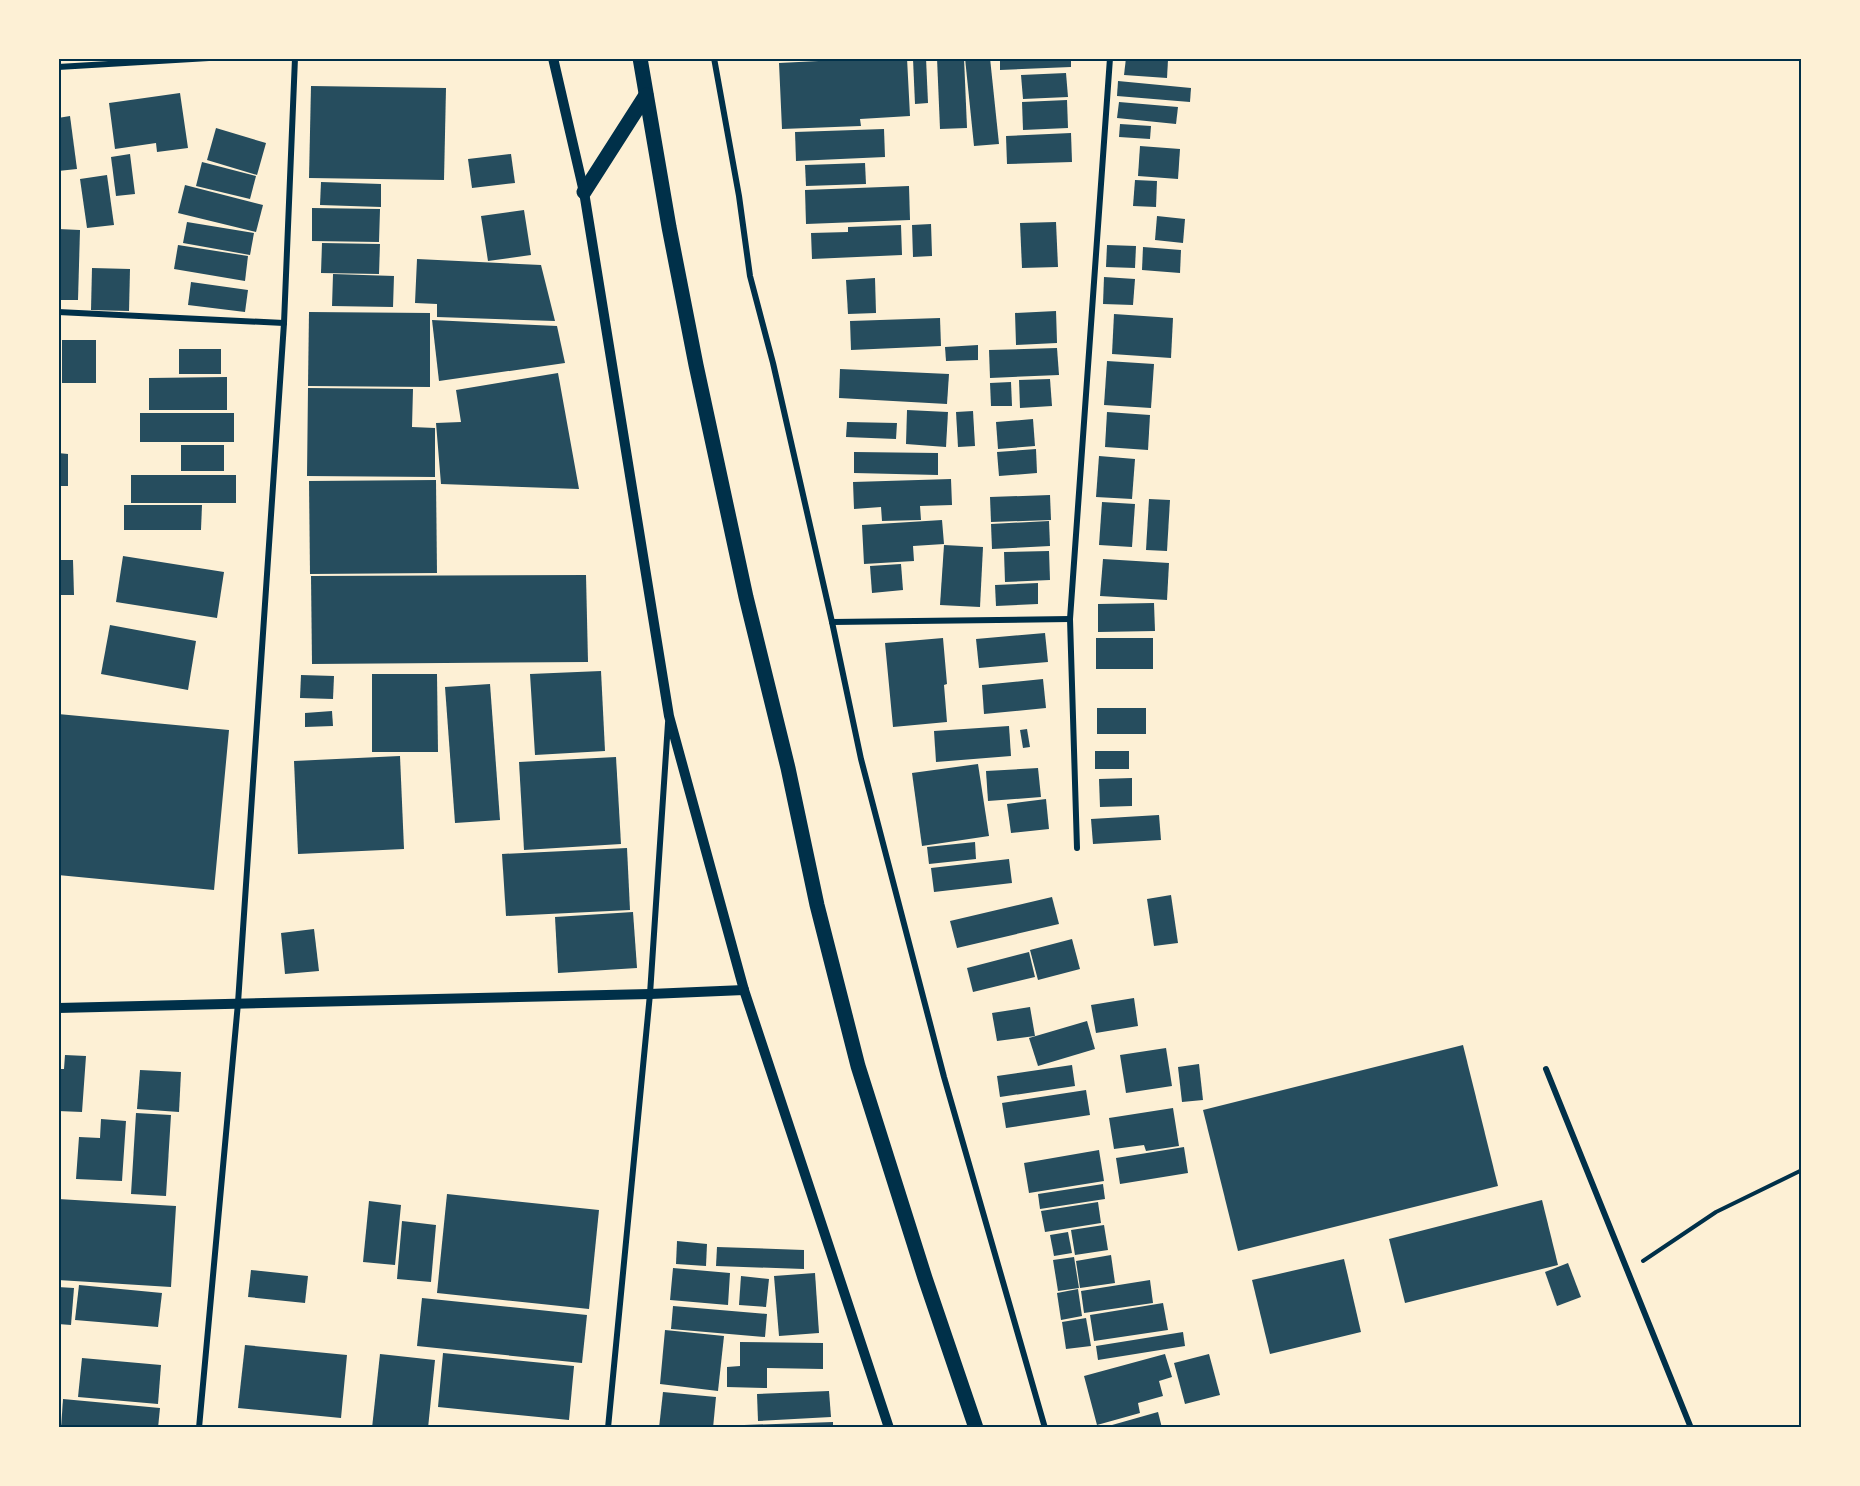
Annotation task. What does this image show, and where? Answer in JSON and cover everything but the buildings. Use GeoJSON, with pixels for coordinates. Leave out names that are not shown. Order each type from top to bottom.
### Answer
{"type":"FeatureCollection","features":[{"type":"Feature","properties":{"kind":"main road"},"geometry":{"type":"LineString","coordinates":[[640,58],[698,376],[817,905],[858,1066],[925,1278],[976,1428]]}},
{"type":"Feature","properties":{"kind":"main road"},"geometry":{"type":"LineString","coordinates":[[584,192],[646,95]]}},
{"type":"Feature","properties":{"kind":"street"},"geometry":{"type":"LineString","coordinates":[[58,67],[209,58]]}},
{"type":"Feature","properties":{"kind":"street"},"geometry":{"type":"LineString","coordinates":[[199,1428],[238,1003],[284,322],[295,58]]}},
{"type":"Feature","properties":{"kind":"street"},"geometry":{"type":"LineString","coordinates":[[553,58],[584,192],[669,716],[744,990],[889,1428]]}},
{"type":"Feature","properties":{"kind":"street"},"geometry":{"type":"LineString","coordinates":[[714,58],[739,196],[750,276],[773,363],[861,759],[941,1066],[1044,1428]]}},
{"type":"Feature","properties":{"kind":"street"},"geometry":{"type":"LineString","coordinates":[[1077,848],[1070,619],[1110,58]]}},
{"type":"Feature","properties":{"kind":"street"},"geometry":{"type":"LineString","coordinates":[[58,312],[284,322]]}},
{"type":"Feature","properties":{"kind":"street"},"geometry":{"type":"LineString","coordinates":[[832,622],[1070,619]]}},
{"type":"Feature","properties":{"kind":"street"},"geometry":{"type":"LineString","coordinates":[[608,1428],[650,994],[669,716]]}},
{"type":"Feature","properties":{"kind":"street"},"geometry":{"type":"LineString","coordinates":[[58,1008],[744,990]]}},
{"type":"Feature","properties":{"kind":"street"},"geometry":{"type":"LineString","coordinates":[[1546,1069],[1691,1428]]}},
{"type":"Feature","properties":{"kind":"path"},"geometry":{"type":"LineString","coordinates":[[1628,1271],[1716,1212],[1802,1170]]}}]}
